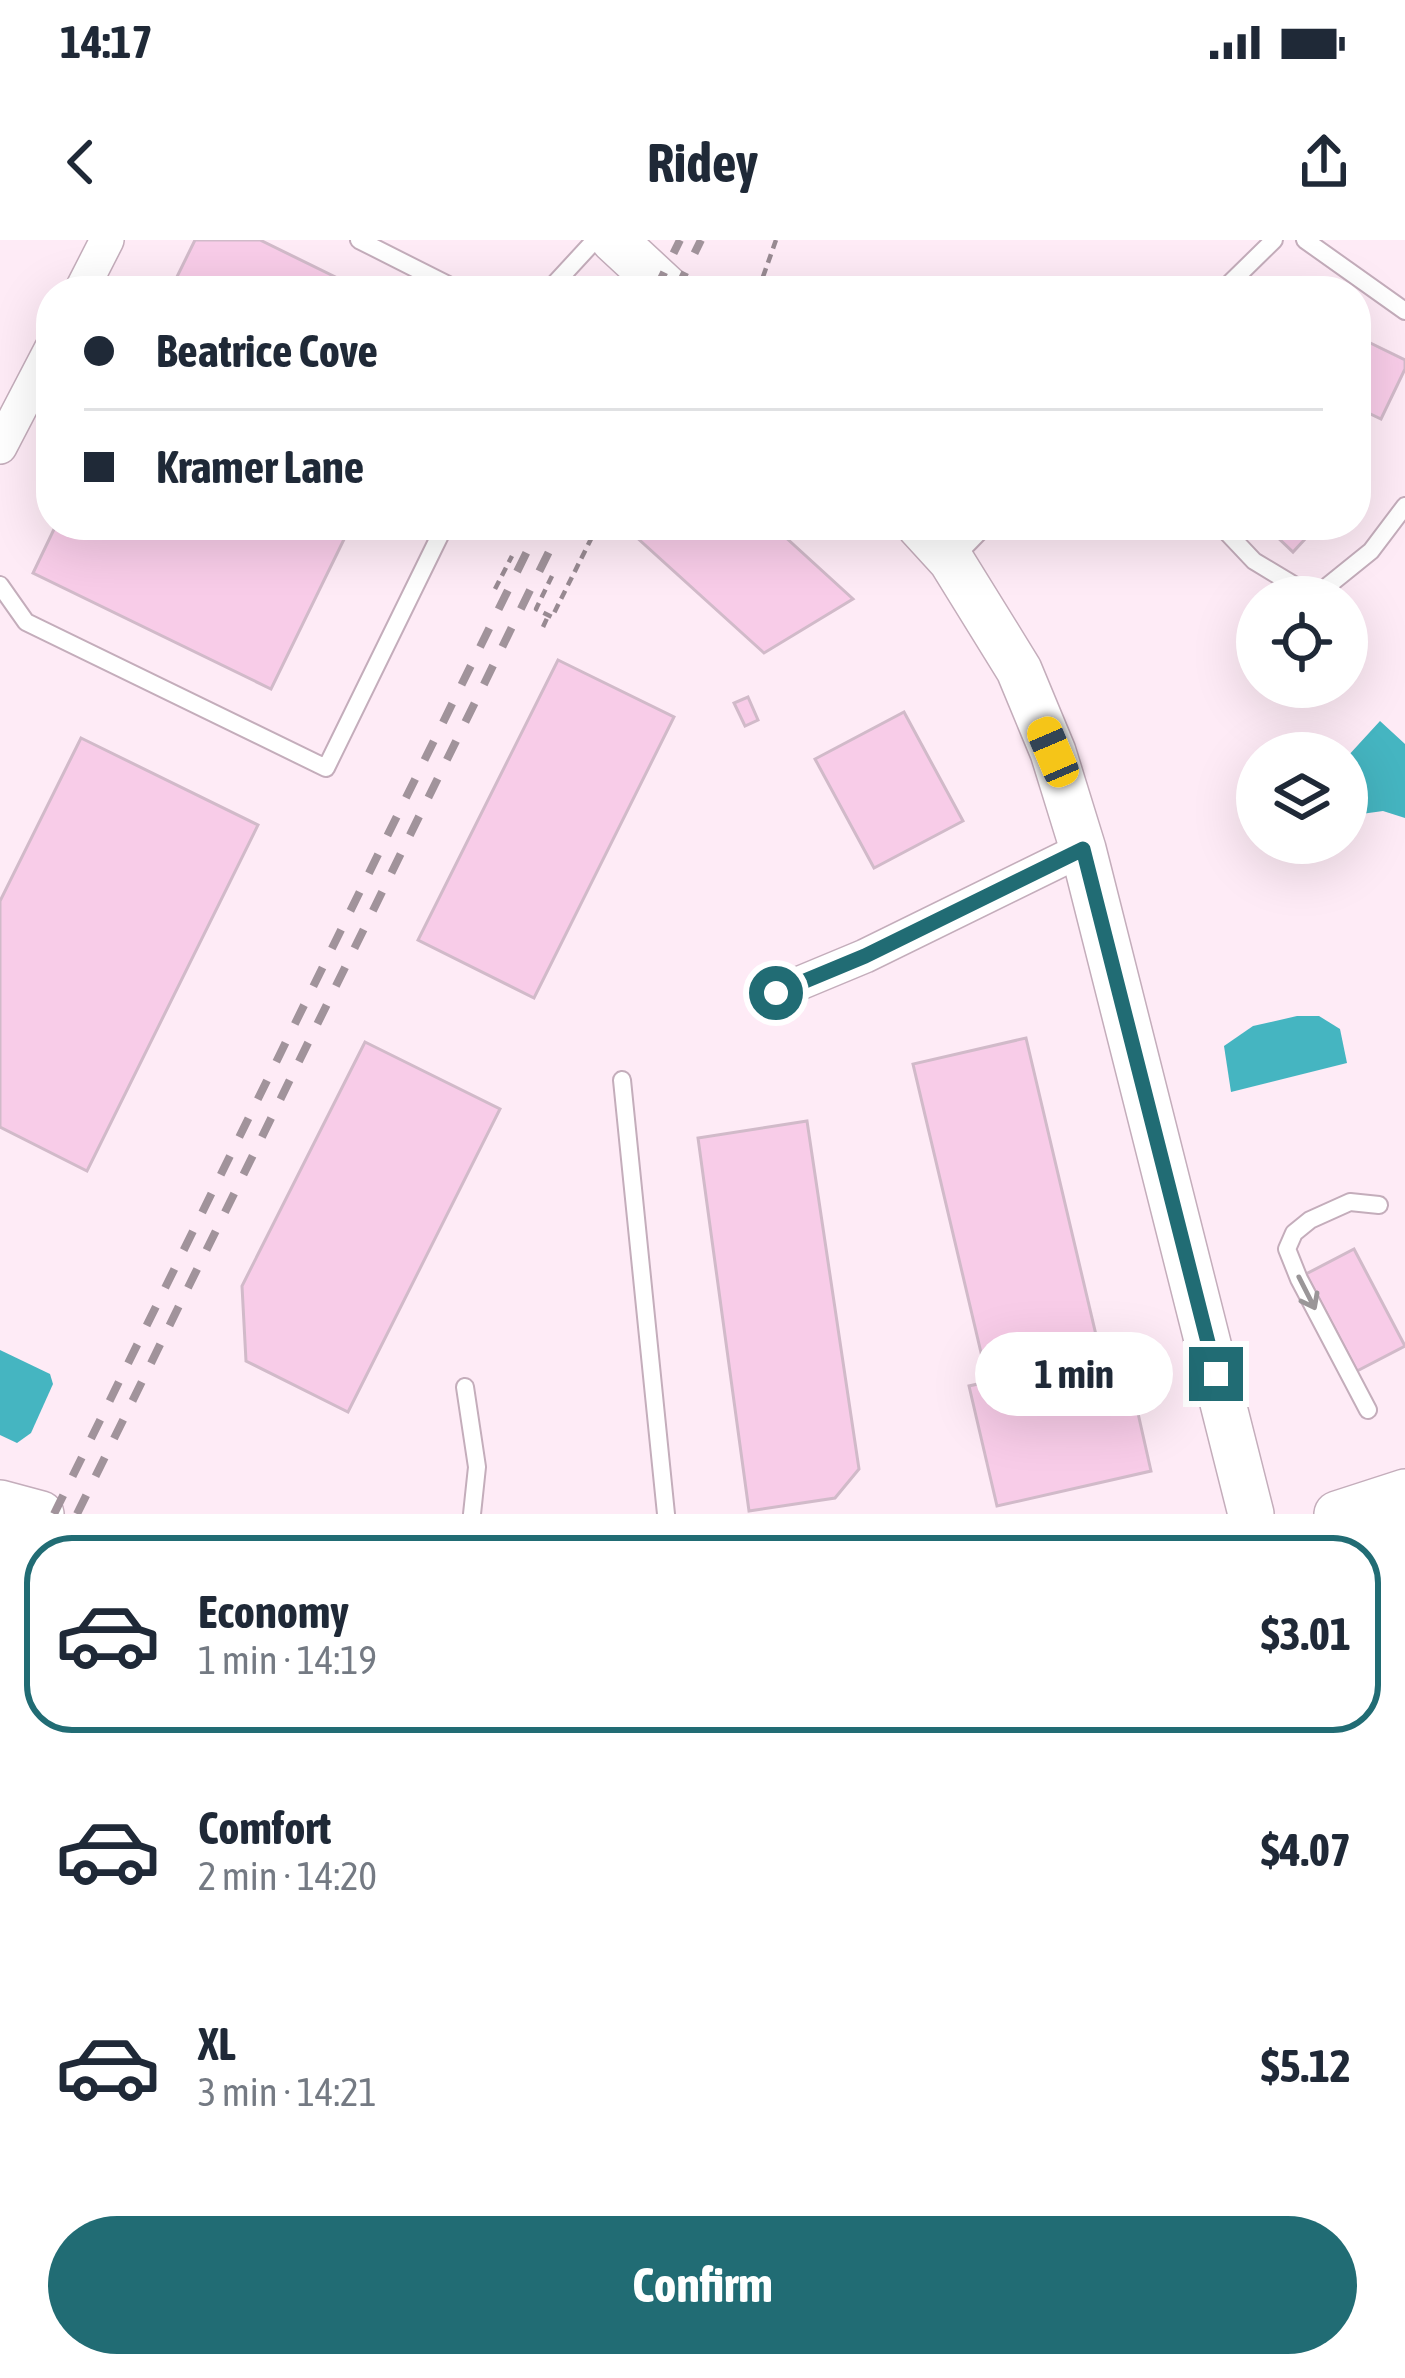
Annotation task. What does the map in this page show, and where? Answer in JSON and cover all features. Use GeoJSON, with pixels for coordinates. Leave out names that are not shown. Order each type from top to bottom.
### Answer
{"type":"FeatureCollection","features":[{"type":"Feature","properties":{"kind":"street"},"geometry":{"type":"LineString","coordinates":[[89,276],[107,240]]}},
{"type":"Feature","properties":{"kind":"street"},"geometry":{"type":"LineString","coordinates":[[614,240],[653,276]]}},
{"type":"Feature","properties":{"kind":"street"},"geometry":{"type":"LineString","coordinates":[[0,447],[36,378]]}},
{"type":"Feature","properties":{"kind":"street"},"geometry":{"type":"LineString","coordinates":[[933,540],[951,560],[1019,670],[1053,752],[1083,849],[1251,1514]]}},
{"type":"Feature","properties":{"kind":"street"},"geometry":{"type":"LineString","coordinates":[[776,993],[865,956],[1083,849]]}},
{"type":"Feature","properties":{"kind":"street"},"geometry":{"type":"LineString","coordinates":[[1337,1514],[1405,1492]]}},
{"type":"Feature","properties":{"kind":"street"},"geometry":{"type":"LineString","coordinates":[[0,1503],[41,1514]]}},
{"type":"Feature","properties":{"kind":"lane"},"geometry":{"type":"LineString","coordinates":[[359,240],[430,276]]}},
{"type":"Feature","properties":{"kind":"lane"},"geometry":{"type":"LineString","coordinates":[[562,276],[595,240]]}},
{"type":"Feature","properties":{"kind":"lane"},"geometry":{"type":"LineString","coordinates":[[1237,276],[1274,240]]}},
{"type":"Feature","properties":{"kind":"lane"},"geometry":{"type":"LineString","coordinates":[[1305,240],[1356,276]]}},
{"type":"Feature","properties":{"kind":"lane"},"geometry":{"type":"LineString","coordinates":[[1371,287],[1405,311]]}},
{"type":"Feature","properties":{"kind":"lane"},"geometry":{"type":"LineString","coordinates":[[1234,540],[1254,561],[1314,597],[1371,551],[1405,506]]}},
{"type":"Feature","properties":{"kind":"lane"},"geometry":{"type":"LineString","coordinates":[[0,585],[26,622],[326,768],[438,540]]}},
{"type":"Feature","properties":{"kind":"lane"},"geometry":{"type":"LineString","coordinates":[[951,560],[971,540]]}},
{"type":"Feature","properties":{"kind":"lane"},"geometry":{"type":"LineString","coordinates":[[622,1080],[666,1514]]}},
{"type":"Feature","properties":{"kind":"lane"},"geometry":{"type":"LineString","coordinates":[[1368,1410],[1287,1250],[1294,1233],[1310,1220],[1350,1202],[1379,1205]]}},
{"type":"Feature","properties":{"kind":"lane"},"geometry":{"type":"LineString","coordinates":[[465,1387],[477,1467],[472,1514]]}},
{"type":"Feature","properties":{"kind":"path"},"geometry":{"type":"LineString","coordinates":[[763,276],[776,240]]}},
{"type":"Feature","properties":{"kind":"path"},"geometry":{"type":"LineString","coordinates":[[552,576],[536,609],[552,617],[590,540]]}},
{"type":"Feature","properties":{"kind":"path"},"geometry":{"type":"LineString","coordinates":[[495,589],[512,556]]}},
{"type":"Feature","properties":{"kind":"path"},"geometry":{"type":"LineString","coordinates":[[543,627],[548,616]]}},
{"type":"Feature","properties":{"kind":"water"},"geometry":{"type":"Polygon","coordinates":[[[1380,721],[1405,744],[1405,818],[1383,811],[1368,813],[1368,734],[1380,721]]]}},
{"type":"Feature","properties":{"kind":"water"},"geometry":{"type":"Polygon","coordinates":[[[1319,1016],[1340,1029],[1347,1063],[1231,1092],[1224,1046],[1253,1026],[1319,1016]]]}},
{"type":"Feature","properties":{"kind":"water"},"geometry":{"type":"Polygon","coordinates":[[[0,1350],[50,1374],[53,1384],[31,1433],[17,1443],[0,1435],[0,1350]]]}},
{"type":"Feature","properties":{"kind":"building"},"geometry":{"type":"Polygon","coordinates":[[[195,240],[260,240],[333,276],[177,276],[195,240]]]}},
{"type":"Feature","properties":{"kind":"building"},"geometry":{"type":"Polygon","coordinates":[[[1371,343],[1405,360],[1381,419],[1371,414],[1371,343]]]}},
{"type":"Feature","properties":{"kind":"building"},"geometry":{"type":"Polygon","coordinates":[[[49,540],[344,540],[271,689],[33,573],[49,540]]]}},
{"type":"Feature","properties":{"kind":"building"},"geometry":{"type":"Polygon","coordinates":[[[640,540],[788,540],[853,599],[764,653],[640,540]]]}},
{"type":"Feature","properties":{"kind":"building"},"geometry":{"type":"Polygon","coordinates":[[[1280,540],[1304,540],[1293,552],[1280,540]]]}},
{"type":"Feature","properties":{"kind":"building"},"geometry":{"type":"Polygon","coordinates":[[[558,660],[674,717],[534,998],[418,940],[558,660]]]}},
{"type":"Feature","properties":{"kind":"building"},"geometry":{"type":"Polygon","coordinates":[[[748,697],[758,720],[745,726],[734,703],[748,697]]]}},
{"type":"Feature","properties":{"kind":"building"},"geometry":{"type":"Polygon","coordinates":[[[904,712],[963,821],[874,868],[815,759],[904,712]]]}},
{"type":"Feature","properties":{"kind":"building"},"geometry":{"type":"Polygon","coordinates":[[[81,738],[258,825],[87,1171],[0,1127],[0,901],[81,738]]]}},
{"type":"Feature","properties":{"kind":"building"},"geometry":{"type":"Polygon","coordinates":[[[1026,1038],[1096,1335],[983,1361],[913,1064],[1026,1038]]]}},
{"type":"Feature","properties":{"kind":"building"},"geometry":{"type":"Polygon","coordinates":[[[365,1042],[500,1109],[348,1412],[246,1361],[242,1286],[365,1042]]]}},
{"type":"Feature","properties":{"kind":"building"},"geometry":{"type":"Polygon","coordinates":[[[807,1121],[859,1469],[835,1498],[749,1511],[698,1138],[807,1121]]]}},
{"type":"Feature","properties":{"kind":"building"},"geometry":{"type":"Polygon","coordinates":[[[1354,1249],[1405,1346],[1357,1371],[1306,1274],[1354,1249]]]}},
{"type":"Feature","properties":{"kind":"building"},"geometry":{"type":"Polygon","coordinates":[[[1124,1351],[1151,1471],[997,1506],[969,1386],[1124,1351]]]}},
{"type":"Feature","properties":{"kind":"railway"},"geometry":{"type":"LineString","coordinates":[[662,276],[680,240]]}},
{"type":"Feature","properties":{"kind":"railway"},"geometry":{"type":"LineString","coordinates":[[683,276],[701,240]]}},
{"type":"Feature","properties":{"kind":"railway"},"geometry":{"type":"LineString","coordinates":[[54,1514],[533,540]]}},
{"type":"Feature","properties":{"kind":"railway"},"geometry":{"type":"LineString","coordinates":[[77,1514],[555,540]]}},
{"type":"Feature","properties":{"kind":"route"},"geometry":{"type":"LineString","coordinates":[[776,993],[865,956],[1083,849],[1216,1374]]}}]}
